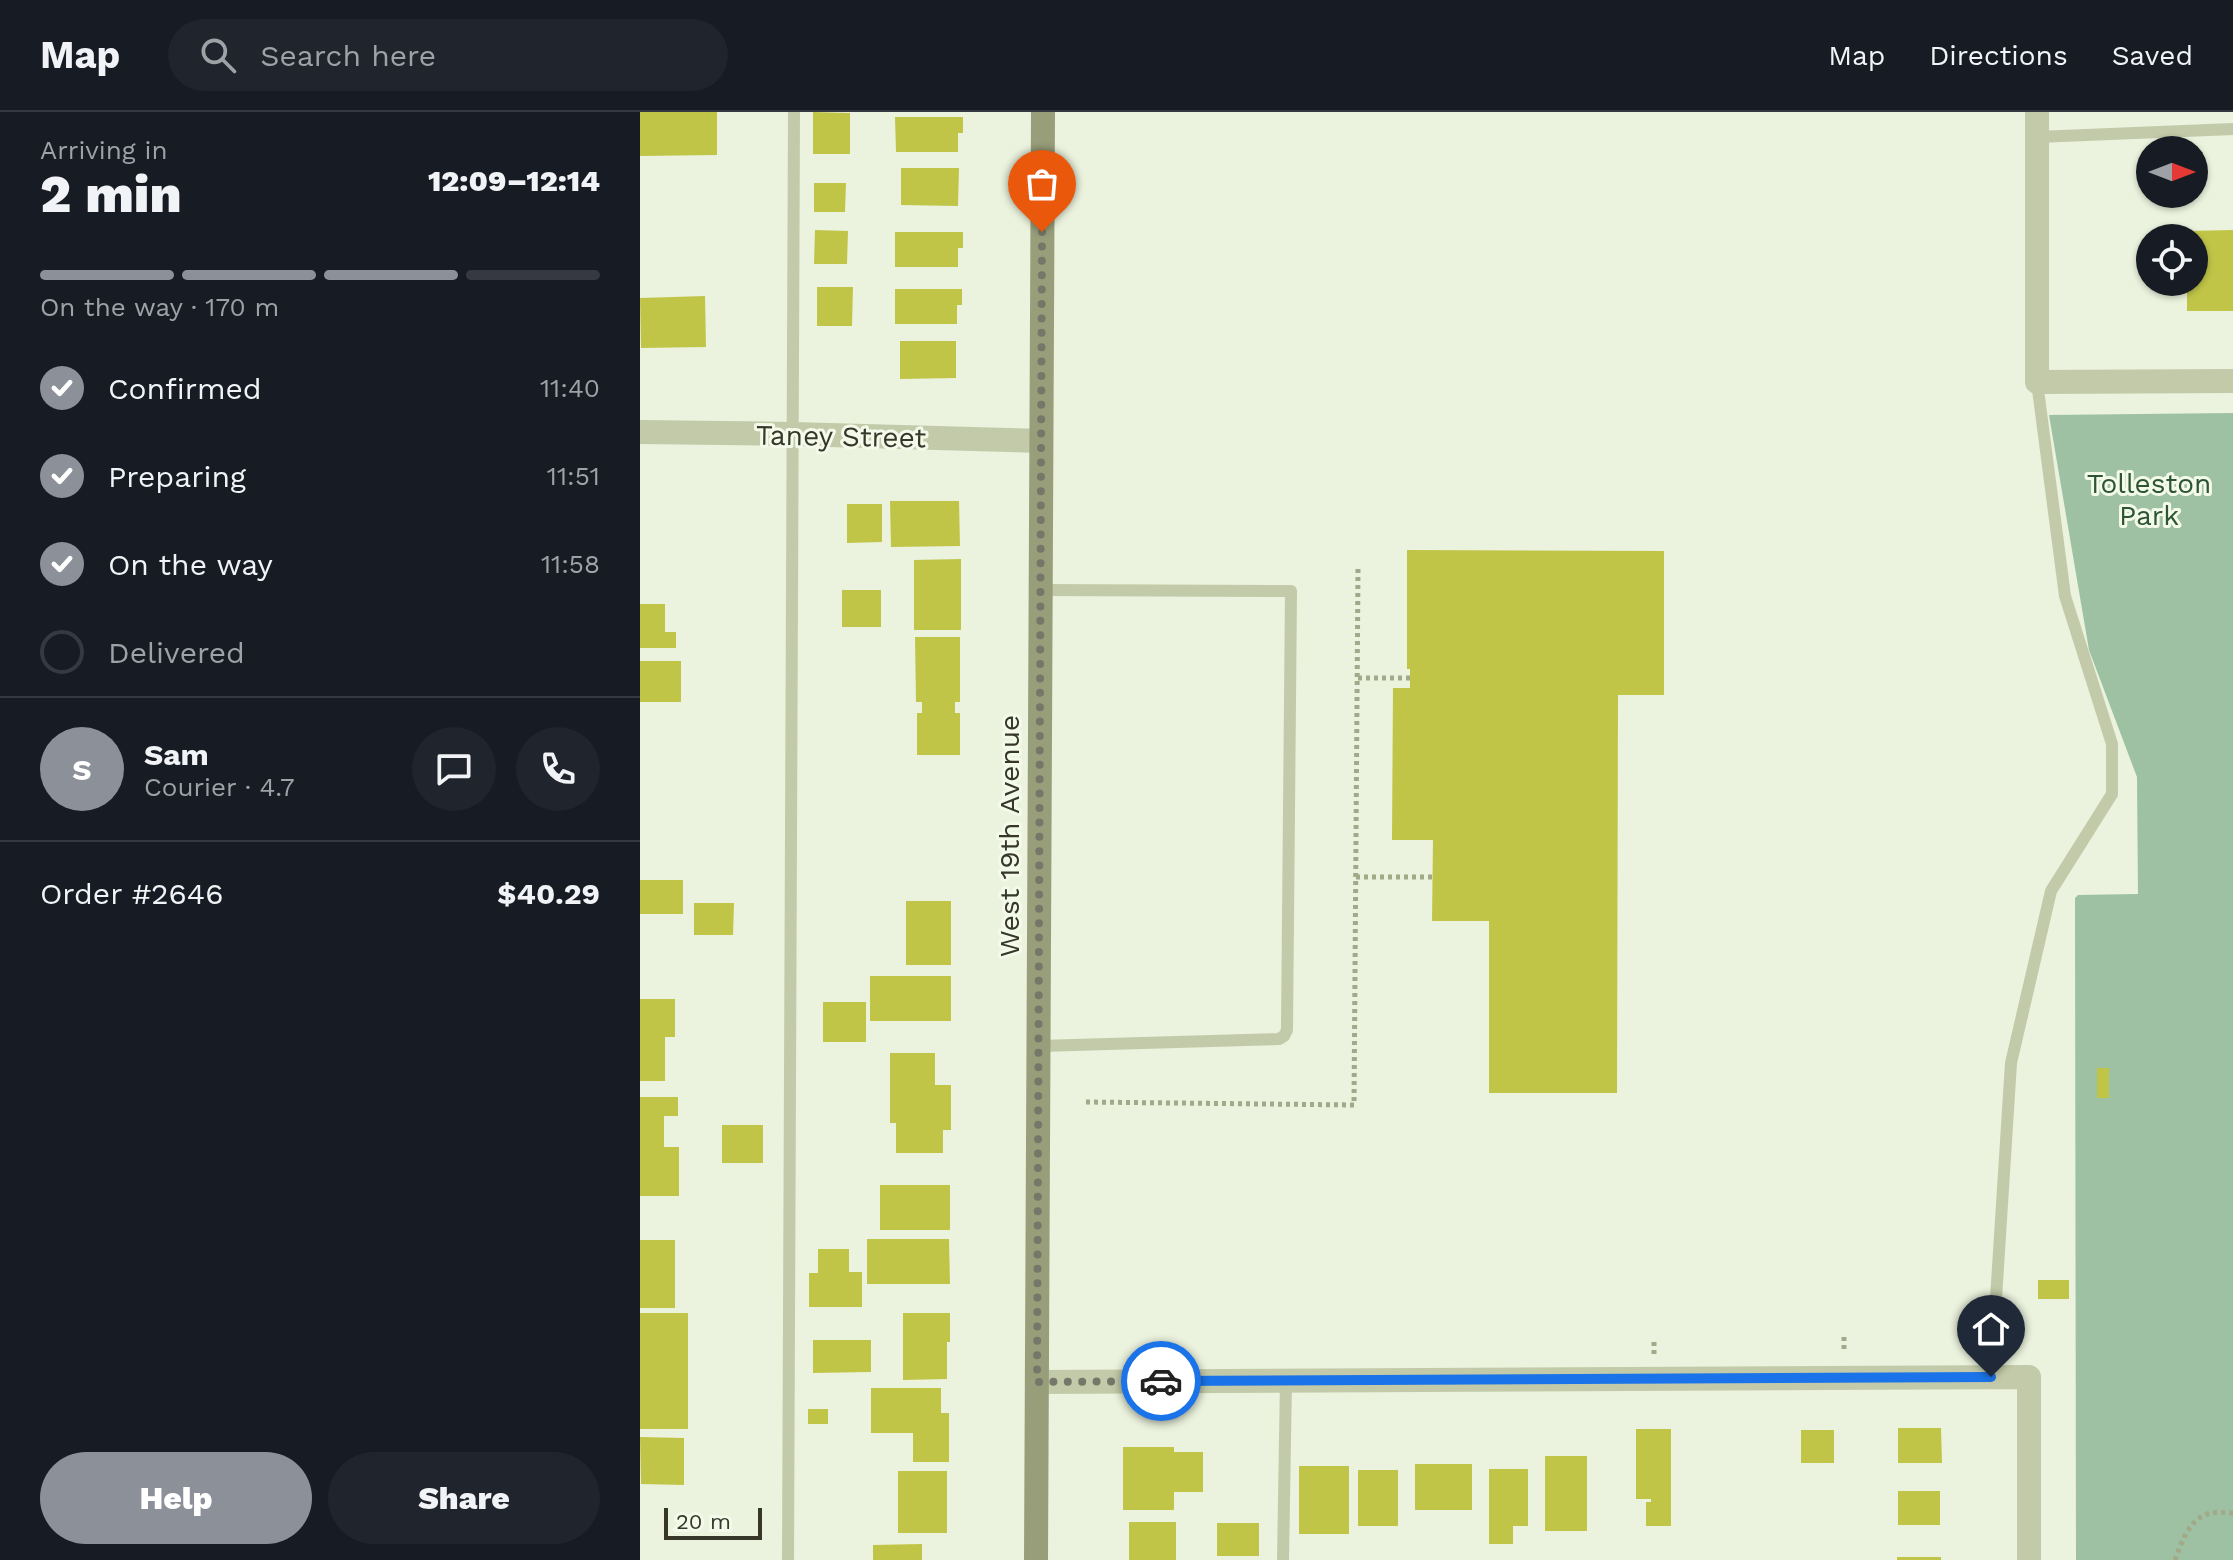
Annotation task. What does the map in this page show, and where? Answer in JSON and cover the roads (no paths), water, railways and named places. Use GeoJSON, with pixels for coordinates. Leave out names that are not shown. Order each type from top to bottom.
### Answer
{"type":"FeatureCollection","features":[{"type":"Feature","properties":{"kind":"street","name":"West 19th Avenue"},"geometry":{"type":"LineString","coordinates":[[1036,1560],[1043,112]]}},
{"type":"Feature","properties":{"kind":"street"},"geometry":{"type":"LineString","coordinates":[[2037,112],[2037,382],[2233,381]]}},
{"type":"Feature","properties":{"kind":"street","name":"Taney Street"},"geometry":{"type":"LineString","coordinates":[[640,432],[1041,441]]}},
{"type":"Feature","properties":{"kind":"street"},"geometry":{"type":"LineString","coordinates":[[1037,1382],[2029,1377],[2029,1560]]}},
{"type":"Feature","properties":{"kind":"lane"},"geometry":{"type":"LineString","coordinates":[[788,1560],[794,112]]}},
{"type":"Feature","properties":{"kind":"lane"},"geometry":{"type":"LineString","coordinates":[[2037,137],[2233,129]]}},
{"type":"Feature","properties":{"kind":"lane"},"geometry":{"type":"LineString","coordinates":[[1991,1377],[2011,1063],[2051,891],[2112,794],[2112,744],[2065,596],[2037,382]]}},
{"type":"Feature","properties":{"kind":"lane"},"geometry":{"type":"LineString","coordinates":[[1039,1046],[1279,1039],[1284,1036],[1287,1030],[1291,591],[1040,590]]}},
{"type":"Feature","properties":{"kind":"lane"},"geometry":{"type":"LineString","coordinates":[[1283,1560],[1286,1380]]}},
{"type":"Feature","properties":{"kind":"park label","name":"Tolleston Park"},"geometry":{"type":"Point","coordinates":[2149,499]}}]}
